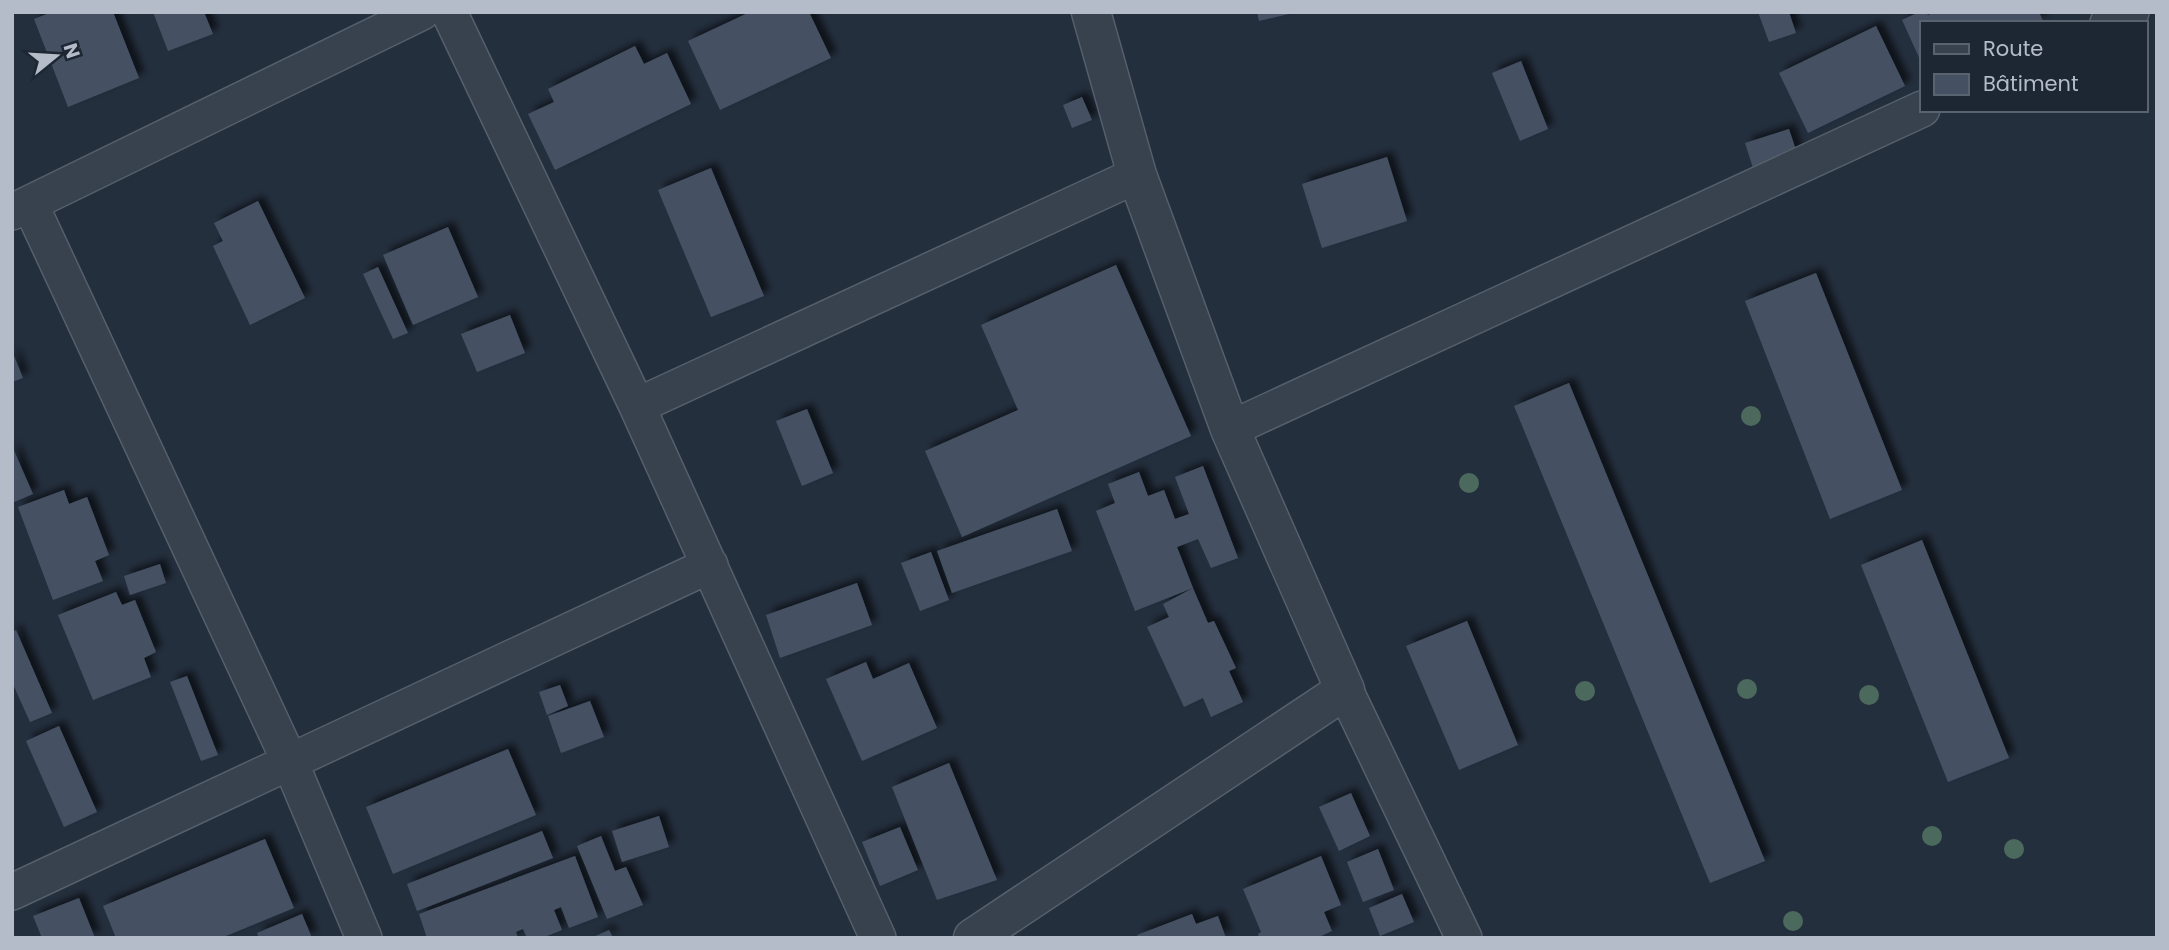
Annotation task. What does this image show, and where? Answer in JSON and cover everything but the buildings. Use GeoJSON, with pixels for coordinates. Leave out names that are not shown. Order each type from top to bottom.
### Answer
{"type":"FeatureCollection","features":[{"type":"Feature","properties":{"kind":"street"},"geometry":{"type":"LineString","coordinates":[[364,938],[290,762],[21,208],[422,12]]}},
{"type":"Feature","properties":{"kind":"street"},"geometry":{"type":"LineString","coordinates":[[449,12],[637,406],[878,938]]}},
{"type":"Feature","properties":{"kind":"street"},"geometry":{"type":"LineString","coordinates":[[1091,12],[1137,175],[1230,429],[1345,690],[1464,938]]}},
{"type":"Feature","properties":{"kind":"street"},"geometry":{"type":"LineString","coordinates":[[2112,21],[2131,12]]}},
{"type":"Feature","properties":{"kind":"street"},"geometry":{"type":"LineString","coordinates":[[1230,429],[1920,110]]}},
{"type":"Feature","properties":{"kind":"street"},"geometry":{"type":"LineString","coordinates":[[637,406],[1137,175]]}},
{"type":"Feature","properties":{"kind":"street"},"geometry":{"type":"LineString","coordinates":[[12,892],[710,565]]}},
{"type":"Feature","properties":{"kind":"street"},"geometry":{"type":"LineString","coordinates":[[973,938],[1345,690]]}}]}
